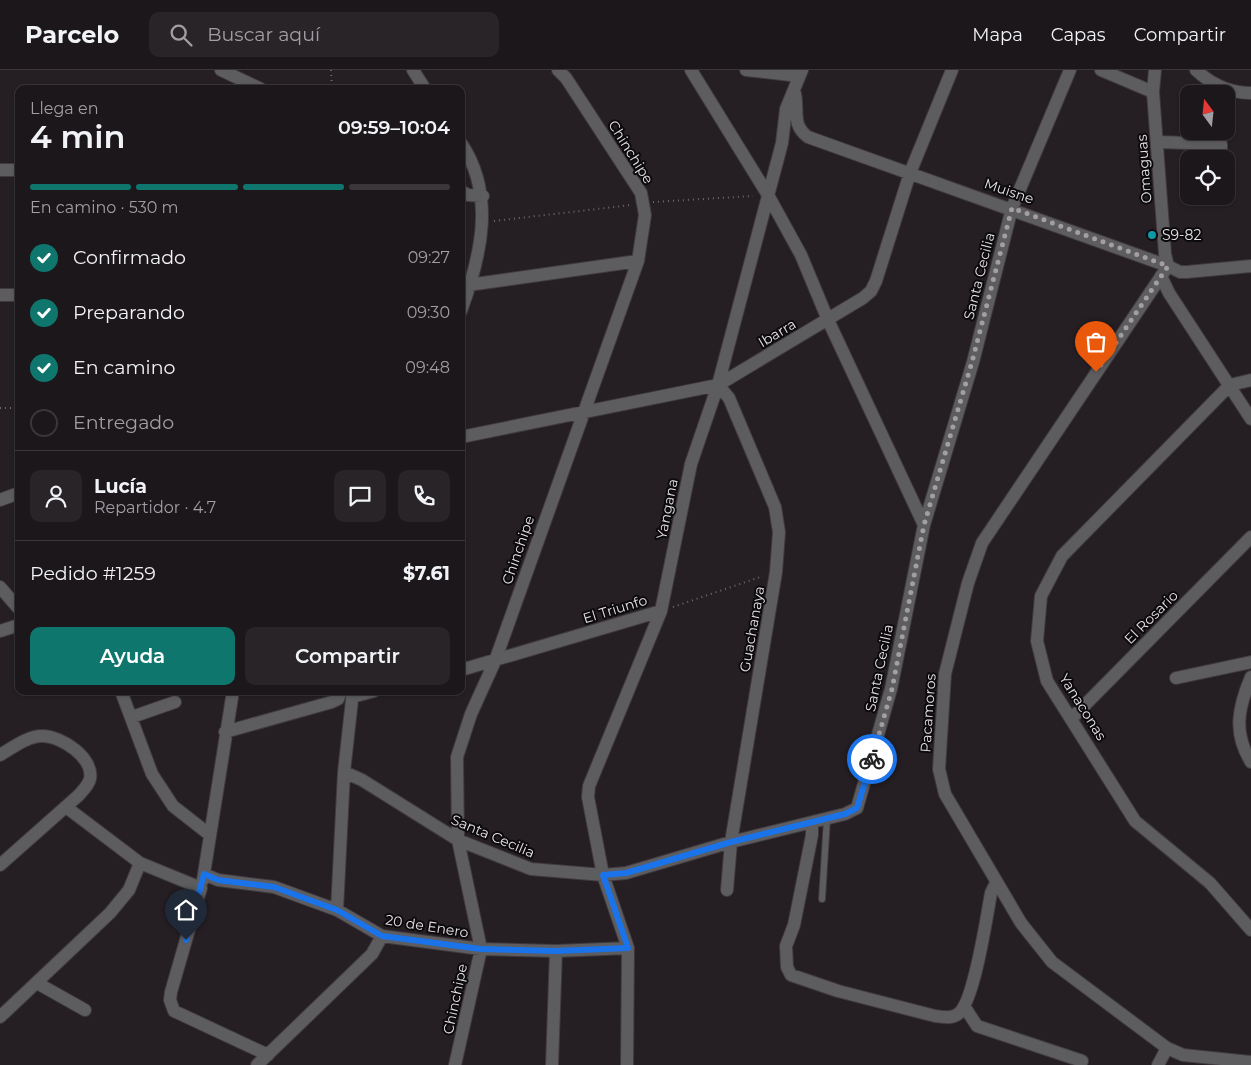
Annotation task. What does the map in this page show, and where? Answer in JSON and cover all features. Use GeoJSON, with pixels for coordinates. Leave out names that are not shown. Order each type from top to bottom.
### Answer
{"type":"FeatureCollection","features":[{"type":"Feature","properties":{"kind":"street"},"geometry":{"type":"LineString","coordinates":[[221,70],[253,85]]}},
{"type":"Feature","properties":{"kind":"street"},"geometry":{"type":"LineString","coordinates":[[413,70],[422,85]]}},
{"type":"Feature","properties":{"kind":"street","name":"Chinchipe"},"geometry":{"type":"LineString","coordinates":[[455,1065],[481,949],[458,840],[457,756],[471,714],[495,661],[638,262],[645,215],[641,194],[566,78],[558,70]]}},
{"type":"Feature","properties":{"kind":"street"},"geometry":{"type":"LineString","coordinates":[[691,70],[768,195],[801,255],[828,320],[924,525]]}},
{"type":"Feature","properties":{"kind":"street"},"geometry":{"type":"LineString","coordinates":[[746,70],[800,73]]}},
{"type":"Feature","properties":{"kind":"street","name":"Ibarra"},"geometry":{"type":"LineString","coordinates":[[465,436],[718,385],[828,320],[872,291],[910,173],[952,70]]}},
{"type":"Feature","properties":{"kind":"street","name":"Santa Cecilia"},"geometry":{"type":"LineString","coordinates":[[344,772],[362,780],[458,840],[531,869],[603,875],[626,873],[731,842],[827,818],[857,808],[892,689],[924,525],[972,362],[1012,208],[1070,70]]}},
{"type":"Feature","properties":{"kind":"street"},"geometry":{"type":"LineString","coordinates":[[1101,70],[1153,92]]}},
{"type":"Feature","properties":{"kind":"street","name":"Omaguas"},"geometry":{"type":"LineString","coordinates":[[1155,70],[1153,92],[1165,271],[1169,292],[1251,419]]}},
{"type":"Feature","properties":{"kind":"street"},"geometry":{"type":"LineString","coordinates":[[1196,70],[1217,85],[1234,93],[1251,93]]}},
{"type":"Feature","properties":{"kind":"street","name":"Yangana"},"geometry":{"type":"LineString","coordinates":[[628,1065],[628,948],[603,875],[588,797],[589,786],[661,611],[691,464],[718,385],[782,143],[786,108],[800,73]]}},
{"type":"Feature","properties":{"kind":"street","name":"Muisne"},"geometry":{"type":"LineString","coordinates":[[794,90],[797,103],[796,122],[800,131],[808,137],[1012,208],[1165,271],[1187,272],[1251,266]]}},
{"type":"Feature","properties":{"kind":"street"},"geometry":{"type":"LineString","coordinates":[[1157,142],[1221,144],[1221,150]]}},
{"type":"Feature","properties":{"kind":"street"},"geometry":{"type":"LineString","coordinates":[[465,150],[478,174],[483,196],[481,222],[466,286],[638,262]]}},
{"type":"Feature","properties":{"kind":"street"},"geometry":{"type":"LineString","coordinates":[[0,170],[15,170]]}},
{"type":"Feature","properties":{"kind":"street"},"geometry":{"type":"LineString","coordinates":[[465,193],[483,196]]}},
{"type":"Feature","properties":{"kind":"street","name":"Pacamoros"},"geometry":{"type":"LineString","coordinates":[[1165,271],[982,543],[968,582],[945,674],[939,769],[945,794],[996,883],[1021,923],[1052,962],[1167,1048],[1183,1055],[1251,1062]]}},
{"type":"Feature","properties":{"kind":"street"},"geometry":{"type":"LineString","coordinates":[[0,295],[15,295]]}},
{"type":"Feature","properties":{"kind":"street"},"geometry":{"type":"LineString","coordinates":[[1230,385],[1251,380]]}},
{"type":"Feature","properties":{"kind":"street","name":"Guachanaya"},"geometry":{"type":"LineString","coordinates":[[718,385],[729,398],[775,507],[779,532],[776,572],[731,842],[727,890]]}},
{"type":"Feature","properties":{"kind":"street","name":"Yanaconas"},"geometry":{"type":"LineString","coordinates":[[1230,385],[1062,556],[1040,596],[1037,641],[1047,681],[1135,821],[1210,883],[1251,930]]}},
{"type":"Feature","properties":{"kind":"street"},"geometry":{"type":"LineString","coordinates":[[0,500],[15,495]]}},
{"type":"Feature","properties":{"kind":"street","name":"El Rosario"},"geometry":{"type":"LineString","coordinates":[[1072,718],[1251,536]]}},
{"type":"Feature","properties":{"kind":"street"},"geometry":{"type":"LineString","coordinates":[[0,587],[15,604]]}},
{"type":"Feature","properties":{"kind":"street","name":"El Triunfo"},"geometry":{"type":"LineString","coordinates":[[465,669],[661,611]]}},
{"type":"Feature","properties":{"kind":"street"},"geometry":{"type":"LineString","coordinates":[[0,631],[15,625]]}},
{"type":"Feature","properties":{"kind":"street"},"geometry":{"type":"LineString","coordinates":[[1176,678],[1251,662]]}},
{"type":"Feature","properties":{"kind":"street"},"geometry":{"type":"LineString","coordinates":[[1251,677],[1244,694],[1238,731],[1242,746],[1251,762]]}},
{"type":"Feature","properties":{"kind":"street"},"geometry":{"type":"LineString","coordinates":[[123,695],[152,774],[173,806],[210,835]]}},
{"type":"Feature","properties":{"kind":"street"},"geometry":{"type":"LineString","coordinates":[[232,695],[204,874],[171,992],[172,1007],[174,1011],[191,1020],[268,1055]]}},
{"type":"Feature","properties":{"kind":"street"},"geometry":{"type":"LineString","coordinates":[[225,732],[332,702],[345,695]]}},
{"type":"Feature","properties":{"kind":"street"},"geometry":{"type":"LineString","coordinates":[[337,910],[349,695]]}},
{"type":"Feature","properties":{"kind":"street"},"geometry":{"type":"LineString","coordinates":[[132,716],[175,702]]}},
{"type":"Feature","properties":{"kind":"street"},"geometry":{"type":"LineString","coordinates":[[0,755],[30,738],[43,736],[56,739],[73,747],[89,767],[90,777],[88,786],[0,865]]}},
{"type":"Feature","properties":{"kind":"street"},"geometry":{"type":"LineString","coordinates":[[66,807],[140,863],[201,888]]}},
{"type":"Feature","properties":{"kind":"street"},"geometry":{"type":"LineString","coordinates":[[812,822],[812,835],[794,925],[786,946],[786,967],[791,975],[838,991],[936,1016],[950,1018],[959,1014],[964,1006],[985,931],[991,892],[996,883]]}},
{"type":"Feature","properties":{"kind":"street"},"geometry":{"type":"LineString","coordinates":[[0,1016],[110,913],[129,890],[140,863]]}},
{"type":"Feature","properties":{"kind":"street","name":"20 de Enero"},"geometry":{"type":"LineString","coordinates":[[204,874],[218,880],[274,887],[337,910],[382,936],[481,949],[556,951],[628,948]]}},
{"type":"Feature","properties":{"kind":"street"},"geometry":{"type":"LineString","coordinates":[[258,1065],[372,954],[382,936]]}},
{"type":"Feature","properties":{"kind":"street"},"geometry":{"type":"LineString","coordinates":[[552,1065],[556,951]]}},
{"type":"Feature","properties":{"kind":"street"},"geometry":{"type":"LineString","coordinates":[[37,983],[85,1010]]}},
{"type":"Feature","properties":{"kind":"street"},"geometry":{"type":"LineString","coordinates":[[964,1006],[976,1026],[1082,1061]]}},
{"type":"Feature","properties":{"kind":"street"},"geometry":{"type":"LineString","coordinates":[[1158,1065],[1167,1048]]}},
{"type":"Feature","properties":{"kind":"lane"},"geometry":{"type":"LineString","coordinates":[[822,899],[827,818]]}},
{"type":"Feature","properties":{"kind":"path"},"geometry":{"type":"LineString","coordinates":[[331,70],[332,85]]}},
{"type":"Feature","properties":{"kind":"path"},"geometry":{"type":"LineString","coordinates":[[481,222],[643,203],[768,195]]}},
{"type":"Feature","properties":{"kind":"path"},"geometry":{"type":"LineString","coordinates":[[0,408],[15,408]]}},
{"type":"Feature","properties":{"kind":"path","name":"El Triunfo"},"geometry":{"type":"LineString","coordinates":[[661,611],[776,572]]}},
{"type":"Feature","properties":{"kind":"way so far"},"geometry":{"type":"LineString","coordinates":[[872,759],[892,689],[900,640],[916,571],[924,525],[972,362],[1012,208],[1168,266],[1096,372]]}},
{"type":"Feature","properties":{"kind":"place","name":"S9-82"},"geometry":{"type":"Point","coordinates":[1152,235]}},
{"type":"Feature","properties":{"kind":"route"},"geometry":{"type":"LineString","coordinates":[[186,940],[204,874],[218,880],[274,887],[337,910],[382,936],[481,949],[556,951],[628,948],[603,875],[626,873],[731,842],[845,814],[857,808],[872,759]]}}]}
